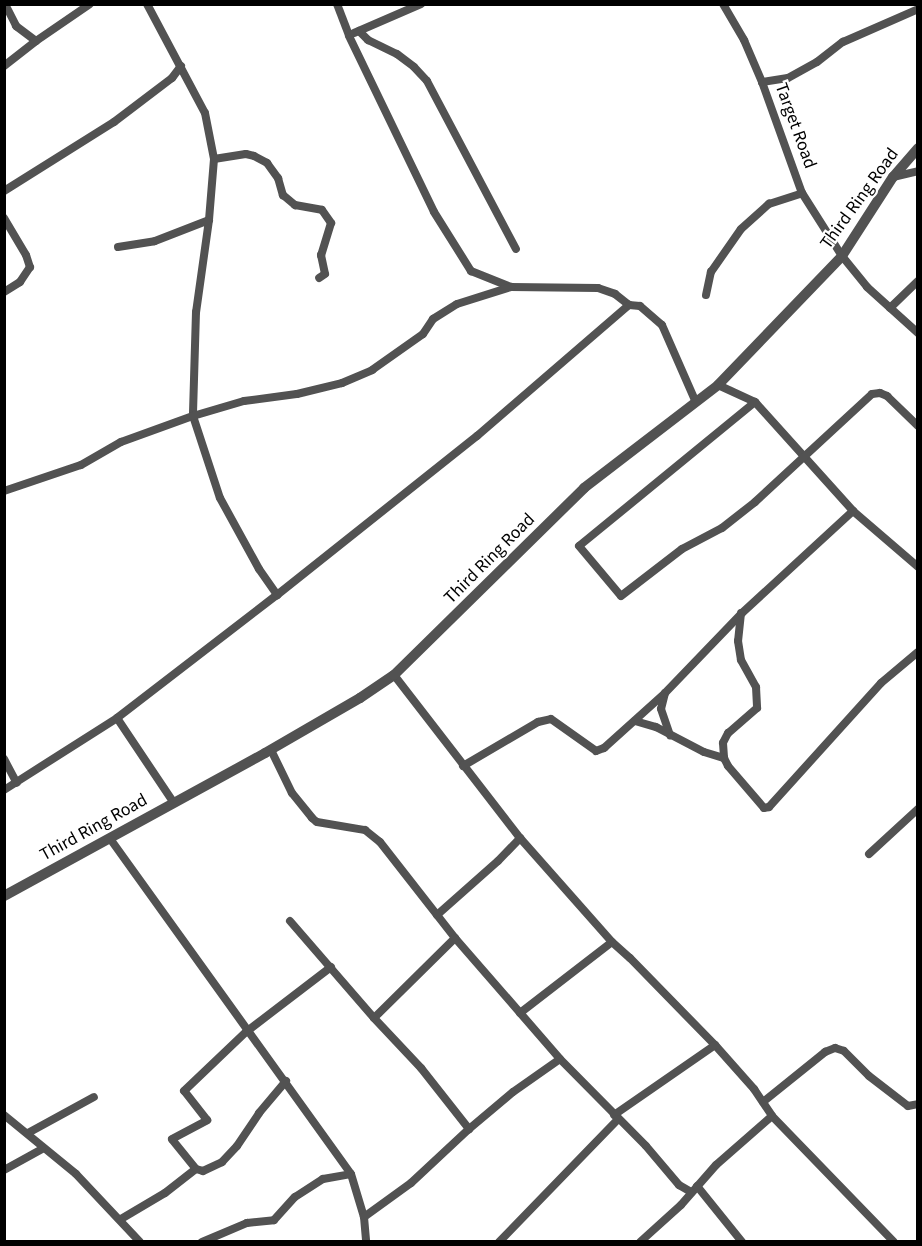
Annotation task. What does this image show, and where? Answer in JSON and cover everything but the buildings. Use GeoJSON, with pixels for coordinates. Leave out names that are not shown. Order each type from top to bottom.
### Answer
{"type":"FeatureCollection","features":[{"type":"Feature","properties":{"kind":"street"},"geometry":{"type":"LineString","coordinates":[[4,66],[36,40],[90,4]]}},
{"type":"Feature","properties":{"kind":"street"},"geometry":{"type":"LineString","coordinates":[[147,4],[205,112],[214,159],[209,220],[196,312],[193,416],[220,498],[277,596]]}},
{"type":"Feature","properties":{"kind":"street"},"geometry":{"type":"LineString","coordinates":[[337,4],[349,36],[453,244],[471,271],[511,287]]}},
{"type":"Feature","properties":{"kind":"street"},"geometry":{"type":"LineString","coordinates":[[349,36],[421,4]]}},
{"type":"Feature","properties":{"kind":"street","name":"Target Road"},"geometry":{"type":"LineString","coordinates":[[723,4],[744,40],[762,82],[802,193],[842,256],[867,287],[918,333]]}},
{"type":"Feature","properties":{"kind":"street"},"geometry":{"type":"LineString","coordinates":[[5,6],[16,26],[36,40]]}},
{"type":"Feature","properties":{"kind":"street"},"geometry":{"type":"LineString","coordinates":[[762,82],[788,78],[816,62],[843,42],[918,9]]}},
{"type":"Feature","properties":{"kind":"street"},"geometry":{"type":"LineString","coordinates":[[359,31],[368,40],[405,60],[427,81],[516,249]]}},
{"type":"Feature","properties":{"kind":"street"},"geometry":{"type":"LineString","coordinates":[[4,191],[114,122],[172,78],[181,66]]}},
{"type":"Feature","properties":{"kind":"street","name":"Third Ring Road"},"geometry":{"type":"LineString","coordinates":[[4,896],[111,840],[174,802],[271,750],[360,698],[394,675],[584,488],[695,400],[718,385],[842,256],[892,177],[918,148]]}},
{"type":"Feature","properties":{"kind":"street"},"geometry":{"type":"LineString","coordinates":[[214,159],[246,154],[254,156],[267,163],[278,178],[283,195],[295,205],[322,210],[331,223],[321,255],[325,274],[319,278]]}},
{"type":"Feature","properties":{"kind":"street"},"geometry":{"type":"LineString","coordinates":[[892,177],[918,171]]}},
{"type":"Feature","properties":{"kind":"street"},"geometry":{"type":"LineString","coordinates":[[706,295],[711,272],[741,229],[769,204],[802,193]]}},
{"type":"Feature","properties":{"kind":"street"},"geometry":{"type":"LineString","coordinates":[[4,218],[26,255],[30,267],[20,282],[4,292]]}},
{"type":"Feature","properties":{"kind":"street"},"geometry":{"type":"LineString","coordinates":[[118,247],[155,241],[209,220]]}},
{"type":"Feature","properties":{"kind":"street"},"geometry":{"type":"LineString","coordinates":[[890,308],[918,281]]}},
{"type":"Feature","properties":{"kind":"street"},"geometry":{"type":"LineString","coordinates":[[4,491],[81,465],[121,442],[193,416],[244,401],[297,394],[342,383],[372,370],[423,334],[433,319],[457,304],[511,287],[598,288],[615,294],[629,305],[640,306],[662,325],[695,400]]}},
{"type":"Feature","properties":{"kind":"street"},"geometry":{"type":"LineString","coordinates":[[4,790],[117,718],[277,596],[477,436],[629,305]]}},
{"type":"Feature","properties":{"kind":"street"},"geometry":{"type":"LineString","coordinates":[[718,385],[755,402],[853,511],[918,567]]}},
{"type":"Feature","properties":{"kind":"street"},"geometry":{"type":"LineString","coordinates":[[755,402],[579,546],[621,596],[682,549],[722,528],[755,502],[872,394],[880,393],[887,396],[918,426]]}},
{"type":"Feature","properties":{"kind":"street"},"geometry":{"type":"LineString","coordinates":[[463,766],[538,722],[551,719],[596,751],[604,748],[665,693],[741,613],[853,511]]}},
{"type":"Feature","properties":{"kind":"street"},"geometry":{"type":"LineString","coordinates":[[741,613],[738,641],[741,660],[756,687],[757,708],[728,733],[723,743],[724,758],[728,766],[762,806],[769,807],[874,691],[918,652]]}},
{"type":"Feature","properties":{"kind":"street"},"geometry":{"type":"LineString","coordinates":[[394,675],[520,838],[612,942],[715,1045],[772,1116],[894,1242]]}},
{"type":"Feature","properties":{"kind":"street"},"geometry":{"type":"LineString","coordinates":[[665,693],[661,709],[670,735]]}},
{"type":"Feature","properties":{"kind":"street"},"geometry":{"type":"LineString","coordinates":[[117,718],[174,802]]}},
{"type":"Feature","properties":{"kind":"street"},"geometry":{"type":"LineString","coordinates":[[635,721],[656,727],[704,752],[724,758]]}},
{"type":"Feature","properties":{"kind":"street"},"geometry":{"type":"LineString","coordinates":[[271,750],[292,793],[312,818],[317,822],[365,830],[380,842],[455,938],[560,1059],[679,1185],[694,1189],[742,1242]]}},
{"type":"Feature","properties":{"kind":"street"},"geometry":{"type":"LineString","coordinates":[[4,759],[17,783]]}},
{"type":"Feature","properties":{"kind":"street"},"geometry":{"type":"LineString","coordinates":[[870,854],[918,809]]}},
{"type":"Feature","properties":{"kind":"street"},"geometry":{"type":"LineString","coordinates":[[437,915],[498,861],[520,838]]}},
{"type":"Feature","properties":{"kind":"street"},"geometry":{"type":"LineString","coordinates":[[111,840],[246,1032],[286,1081],[351,1174],[364,1217],[366,1242]]}},
{"type":"Feature","properties":{"kind":"street"},"geometry":{"type":"LineString","coordinates":[[290,921],[374,1018],[421,1068],[469,1129]]}},
{"type":"Feature","properties":{"kind":"street"},"geometry":{"type":"LineString","coordinates":[[374,1018],[455,938]]}},
{"type":"Feature","properties":{"kind":"street"},"geometry":{"type":"LineString","coordinates":[[520,1013],[612,942]]}},
{"type":"Feature","properties":{"kind":"street"},"geometry":{"type":"LineString","coordinates":[[286,1081],[259,1113],[237,1146],[222,1162],[203,1171],[196,1169],[172,1139],[207,1120],[184,1091],[246,1032],[331,967]]}},
{"type":"Feature","properties":{"kind":"street"},"geometry":{"type":"LineString","coordinates":[[499,1242],[616,1117],[715,1045]]}},
{"type":"Feature","properties":{"kind":"street"},"geometry":{"type":"LineString","coordinates":[[763,1102],[825,1052],[835,1048],[844,1050],[869,1076],[908,1106],[918,1104]]}},
{"type":"Feature","properties":{"kind":"street"},"geometry":{"type":"LineString","coordinates":[[364,1217],[411,1183],[469,1129],[560,1059]]}},
{"type":"Feature","properties":{"kind":"street"},"geometry":{"type":"LineString","coordinates":[[28,1133],[94,1097]]}},
{"type":"Feature","properties":{"kind":"street"},"geometry":{"type":"LineString","coordinates":[[4,1115],[28,1133],[42,1149],[76,1174],[121,1219],[138,1241]]}},
{"type":"Feature","properties":{"kind":"street"},"geometry":{"type":"LineString","coordinates":[[640,1242],[772,1116]]}},
{"type":"Feature","properties":{"kind":"street"},"geometry":{"type":"LineString","coordinates":[[4,1170],[42,1149]]}},
{"type":"Feature","properties":{"kind":"street"},"geometry":{"type":"LineString","coordinates":[[121,1219],[165,1193],[196,1169]]}},
{"type":"Feature","properties":{"kind":"street"},"geometry":{"type":"LineString","coordinates":[[202,1242],[247,1223],[274,1220],[296,1197],[323,1179],[351,1174]]}}]}
